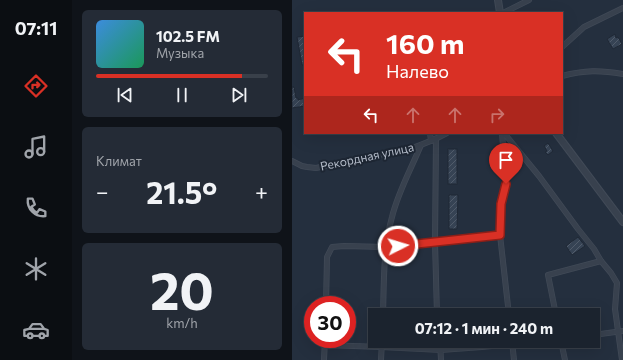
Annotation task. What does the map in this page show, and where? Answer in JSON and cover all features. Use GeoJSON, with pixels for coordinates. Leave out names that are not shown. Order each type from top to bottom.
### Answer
{"type":"FeatureCollection","features":[{"type":"Feature","properties":{"kind":"street"},"geometry":{"type":"LineString","coordinates":[[498,0],[501,12]]}},
{"type":"Feature","properties":{"kind":"street"},"geometry":{"type":"LineString","coordinates":[[503,12],[529,0]]}},
{"type":"Feature","properties":{"kind":"street"},"geometry":{"type":"LineString","coordinates":[[563,46],[584,27],[623,8]]}},
{"type":"Feature","properties":{"kind":"street"},"geometry":{"type":"LineString","coordinates":[[563,76],[590,71],[623,74]]}},
{"type":"Feature","properties":{"kind":"street"},"geometry":{"type":"LineString","coordinates":[[431,134],[434,140],[437,308]]}},
{"type":"Feature","properties":{"kind":"street","name":"Рекордная улица"},"geometry":{"type":"LineString","coordinates":[[292,161],[302,166],[316,168],[378,156],[422,145],[445,134]]}},
{"type":"Feature","properties":{"kind":"street"},"geometry":{"type":"LineString","coordinates":[[503,134],[506,184],[501,204],[500,235],[508,308]]}},
{"type":"Feature","properties":{"kind":"street"},"geometry":{"type":"LineString","coordinates":[[504,134],[539,176],[594,249],[600,261],[611,273],[616,283],[616,309],[621,332],[622,360]]}},
{"type":"Feature","properties":{"kind":"street"},"geometry":{"type":"LineString","coordinates":[[557,134],[623,222]]}},
{"type":"Feature","properties":{"kind":"street"},"geometry":{"type":"LineString","coordinates":[[383,308],[386,247],[390,222],[396,202],[422,145]]}},
{"type":"Feature","properties":{"kind":"street"},"geometry":{"type":"LineString","coordinates":[[326,296],[328,256],[332,247],[386,247],[500,235]]}},
{"type":"Feature","properties":{"kind":"street"},"geometry":{"type":"LineString","coordinates":[[555,308],[548,276],[600,261]]}},
{"type":"Feature","properties":{"kind":"street"},"geometry":{"type":"LineString","coordinates":[[600,334],[621,332]]}},
{"type":"Feature","properties":{"kind":"street"},"geometry":{"type":"LineString","coordinates":[[356,347],[368,347]]}},
{"type":"Feature","properties":{"kind":"street"},"geometry":{"type":"LineString","coordinates":[[324,360],[325,348]]}},
{"type":"Feature","properties":{"kind":"street"},"geometry":{"type":"LineString","coordinates":[[381,348],[381,360]]}},
{"type":"Feature","properties":{"kind":"street"},"geometry":{"type":"LineString","coordinates":[[401,348],[441,350],[468,348]]}},
{"type":"Feature","properties":{"kind":"street"},"geometry":{"type":"LineString","coordinates":[[513,348],[514,360]]}},
{"type":"Feature","properties":{"kind":"street"},"geometry":{"type":"LineString","coordinates":[[562,348],[565,360]]}},
{"type":"Feature","properties":{"kind":"street"},"geometry":{"type":"LineString","coordinates":[[441,350],[441,360]]}},
{"type":"Feature","properties":{"kind":"building"},"geometry":{"type":"Polygon","coordinates":[[[615,34],[616,38],[618,37],[622,44],[613,49],[607,39],[615,34]]]}},
{"type":"Feature","properties":{"kind":"building"},"geometry":{"type":"Polygon","coordinates":[[[304,36],[304,65],[302,65],[297,37],[304,36]]]}},
{"type":"Feature","properties":{"kind":"building"},"geometry":{"type":"Polygon","coordinates":[[[292,87],[294,87],[296,98],[298,98],[298,100],[304,98],[304,106],[292,108],[292,87]]]}},
{"type":"Feature","properties":{"kind":"building"},"geometry":{"type":"Polygon","coordinates":[[[548,143],[553,151],[548,155],[545,152],[547,151],[544,146],[548,143]]]}},
{"type":"Feature","properties":{"kind":"building"},"geometry":{"type":"Polygon","coordinates":[[[448,149],[457,149],[457,184],[448,184],[448,149]]]}},
{"type":"Feature","properties":{"kind":"building"},"geometry":{"type":"Polygon","coordinates":[[[449,195],[458,195],[457,229],[449,229],[449,195]]]}},
{"type":"Feature","properties":{"kind":"building"},"geometry":{"type":"Polygon","coordinates":[[[578,237],[585,246],[572,255],[566,246],[578,237]]]}},
{"type":"Feature","properties":{"kind":"route"},"geometry":{"type":"LineString","coordinates":[[398,246],[500,235],[501,204],[506,184]]}}]}
